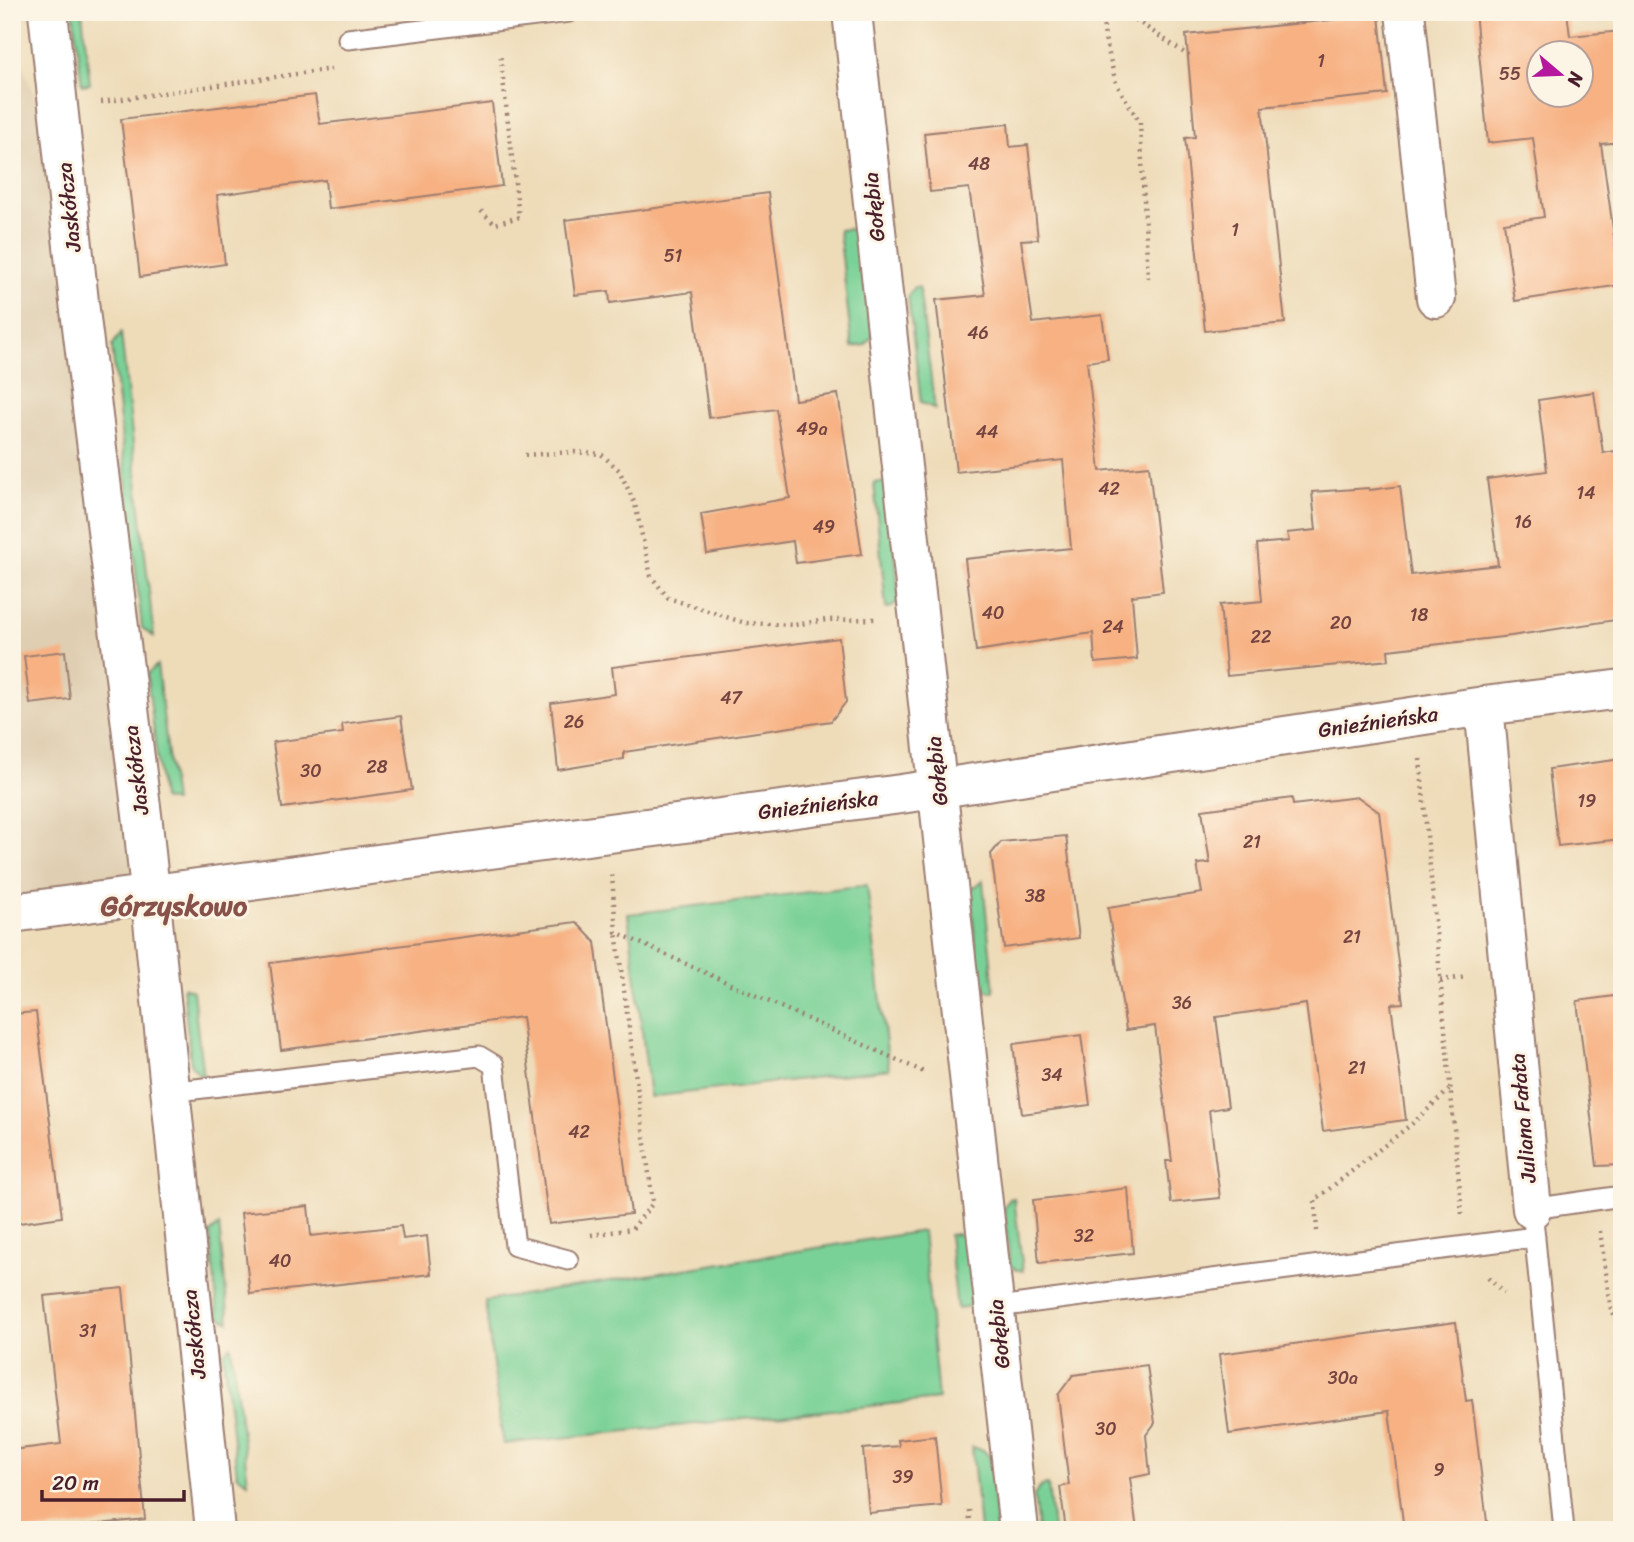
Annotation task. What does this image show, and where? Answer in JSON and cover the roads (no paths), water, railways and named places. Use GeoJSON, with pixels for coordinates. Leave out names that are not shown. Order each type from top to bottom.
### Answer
{"type":"FeatureCollection","features":[{"type":"Feature","properties":{"kind":"street","name":"Jaskółcza"},"geometry":{"type":"LineString","coordinates":[[48,12],[79,302],[150,896],[215,1530]]}},
{"type":"Feature","properties":{"kind":"street","name":"Gołębia"},"geometry":{"type":"LineString","coordinates":[[852,12],[997,1307],[1019,1530]]}},
{"type":"Feature","properties":{"kind":"street"},"geometry":{"type":"LineString","coordinates":[[1405,12],[1436,298]]}},
{"type":"Feature","properties":{"kind":"street","name":"Gnieźnieńska"},"geometry":{"type":"LineString","coordinates":[[12,913],[901,794],[1484,706],[1622,689]]}},
{"type":"Feature","properties":{"kind":"street","name":"Juliana Fałata"},"geometry":{"type":"LineString","coordinates":[[1484,706],[1534,1223]]}},
{"type":"Feature","properties":{"kind":"lane"},"geometry":{"type":"LineString","coordinates":[[348,39],[569,12]]}},
{"type":"Feature","properties":{"kind":"lane"},"geometry":{"type":"LineString","coordinates":[[169,1092],[479,1056],[494,1065],[515,1246],[568,1260]]}},
{"type":"Feature","properties":{"kind":"lane"},"geometry":{"type":"LineString","coordinates":[[997,1307],[1465,1244],[1534,1223],[1597,1199],[1622,1196]]}},
{"type":"Feature","properties":{"kind":"lane","name":"Juliana Fałata"},"geometry":{"type":"LineString","coordinates":[[1534,1223],[1564,1530]]}},
{"type":"Feature","properties":{"kind":"district","name":"Górzyskowo"},"geometry":{"type":"Point","coordinates":[174,905]}}]}
